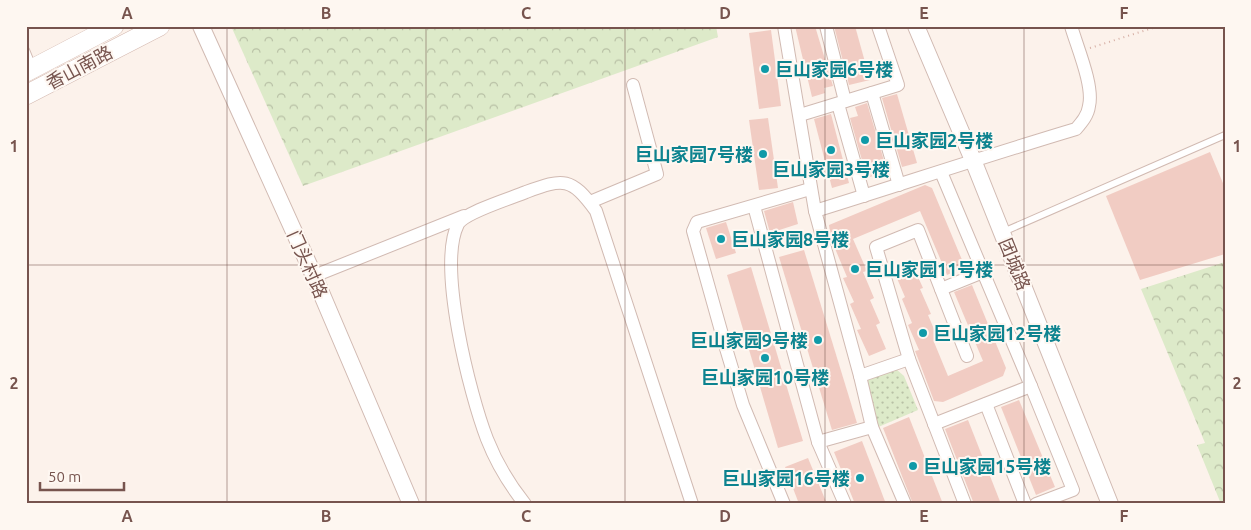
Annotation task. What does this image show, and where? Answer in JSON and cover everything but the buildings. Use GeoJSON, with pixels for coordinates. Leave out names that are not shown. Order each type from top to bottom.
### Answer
{"type":"FeatureCollection","features":[{"type":"Feature","properties":{"kind":"main road","name":"香山南路"},"geometry":{"type":"LineString","coordinates":[[30,70],[114,26]]}},
{"type":"Feature","properties":{"kind":"main road","name":"香山南路"},"geometry":{"type":"LineString","coordinates":[[26,95],[160,26]]}},
{"type":"Feature","properties":{"kind":"street","name":"门头村路"},"geometry":{"type":"LineString","coordinates":[[201,26],[314,276],[411,504]]}},
{"type":"Feature","properties":{"kind":"street"},"geometry":{"type":"LineString","coordinates":[[784,26],[815,211],[872,427],[905,504]]}},
{"type":"Feature","properties":{"kind":"street"},"geometry":{"type":"LineString","coordinates":[[826,26],[841,102],[864,196]]}},
{"type":"Feature","properties":{"kind":"street"},"geometry":{"type":"LineString","coordinates":[[800,115],[898,85],[878,26]]}},
{"type":"Feature","properties":{"kind":"street","name":"团城路"},"geometry":{"type":"LineString","coordinates":[[916,26],[973,160],[1110,504]]}},
{"type":"Feature","properties":{"kind":"street"},"geometry":{"type":"LineString","coordinates":[[815,211],[1076,129],[1084,120],[1090,105],[1090,87],[1071,26]]}},
{"type":"Feature","properties":{"kind":"street"},"geometry":{"type":"LineString","coordinates":[[590,202],[657,174],[633,85]]}},
{"type":"Feature","properties":{"kind":"street"},"geometry":{"type":"LineString","coordinates":[[872,93],[899,185]]}},
{"type":"Feature","properties":{"kind":"street"},"geometry":{"type":"LineString","coordinates":[[941,172],[1073,490],[1036,504]]}},
{"type":"Feature","properties":{"kind":"street"},"geometry":{"type":"LineString","coordinates":[[314,276],[552,183],[568,183],[584,194],[596,210],[692,504]]}},
{"type":"Feature","properties":{"kind":"street"},"geometry":{"type":"LineString","coordinates":[[784,504],[743,405],[724,345],[693,232],[697,222],[810,189]]}},
{"type":"Feature","properties":{"kind":"street"},"geometry":{"type":"LineString","coordinates":[[754,206],[818,442],[845,504]]}},
{"type":"Feature","properties":{"kind":"street"},"geometry":{"type":"LineString","coordinates":[[474,212],[459,222],[454,237],[451,263],[452,291],[457,327],[468,378],[487,439],[512,487],[525,504]]}},
{"type":"Feature","properties":{"kind":"street"},"geometry":{"type":"LineString","coordinates":[[965,504],[909,359],[876,247],[918,230],[967,356]]}},
{"type":"Feature","properties":{"kind":"street"},"geometry":{"type":"LineString","coordinates":[[940,289],[983,272]]}},
{"type":"Feature","properties":{"kind":"street"},"geometry":{"type":"LineString","coordinates":[[860,376],[909,359]]}},
{"type":"Feature","properties":{"kind":"street"},"geometry":{"type":"LineString","coordinates":[[934,424],[1031,386]]}},
{"type":"Feature","properties":{"kind":"street"},"geometry":{"type":"LineString","coordinates":[[986,404],[1025,504]]}},
{"type":"Feature","properties":{"kind":"street"},"geometry":{"type":"LineString","coordinates":[[818,442],[872,427]]}},
{"type":"Feature","properties":{"kind":"lane"},"geometry":{"type":"LineString","coordinates":[[26,50],[30,70]]}},
{"type":"Feature","properties":{"kind":"lane"},"geometry":{"type":"LineString","coordinates":[[1002,232],[1225,135]]}},
{"type":"Feature","properties":{"kind":"path"},"geometry":{"type":"LineString","coordinates":[[1079,52],[1159,26]]}},
{"type":"Feature","properties":{"kind":"green space"},"geometry":{"type":"Polygon","coordinates":[[[231,26],[716,26],[718,37],[303,186],[231,26]]]}},
{"type":"Feature","properties":{"kind":"green space"},"geometry":{"type":"Polygon","coordinates":[[[1225,262],[1225,504],[1221,504],[1197,445],[1205,443],[1141,289],[1225,262]]]}},
{"type":"Feature","properties":{"kind":"green space"},"geometry":{"type":"Polygon","coordinates":[[[896,369],[904,376],[918,410],[876,428],[861,383],[896,369]]]}},
{"type":"Feature","properties":{"kind":"place","name":"巨山家园6号楼"},"geometry":{"type":"Point","coordinates":[765,69]}},
{"type":"Feature","properties":{"kind":"place","name":"巨山家园2号楼"},"geometry":{"type":"Point","coordinates":[865,140]}},
{"type":"Feature","properties":{"kind":"place","name":"巨山家园3号楼"},"geometry":{"type":"Point","coordinates":[831,150]}},
{"type":"Feature","properties":{"kind":"place","name":"巨山家园7号楼"},"geometry":{"type":"Point","coordinates":[763,154]}},
{"type":"Feature","properties":{"kind":"place","name":"巨山家园8号楼"},"geometry":{"type":"Point","coordinates":[721,239]}},
{"type":"Feature","properties":{"kind":"place","name":"巨山家园11号楼"},"geometry":{"type":"Point","coordinates":[855,269]}},
{"type":"Feature","properties":{"kind":"place","name":"巨山家园12号楼"},"geometry":{"type":"Point","coordinates":[923,333]}},
{"type":"Feature","properties":{"kind":"place","name":"巨山家园9号楼"},"geometry":{"type":"Point","coordinates":[818,340]}},
{"type":"Feature","properties":{"kind":"place","name":"巨山家园10号楼"},"geometry":{"type":"Point","coordinates":[765,358]}},
{"type":"Feature","properties":{"kind":"place","name":"巨山家园15号楼"},"geometry":{"type":"Point","coordinates":[913,466]}},
{"type":"Feature","properties":{"kind":"place","name":"巨山家园16号楼"},"geometry":{"type":"Point","coordinates":[860,478]}}]}
